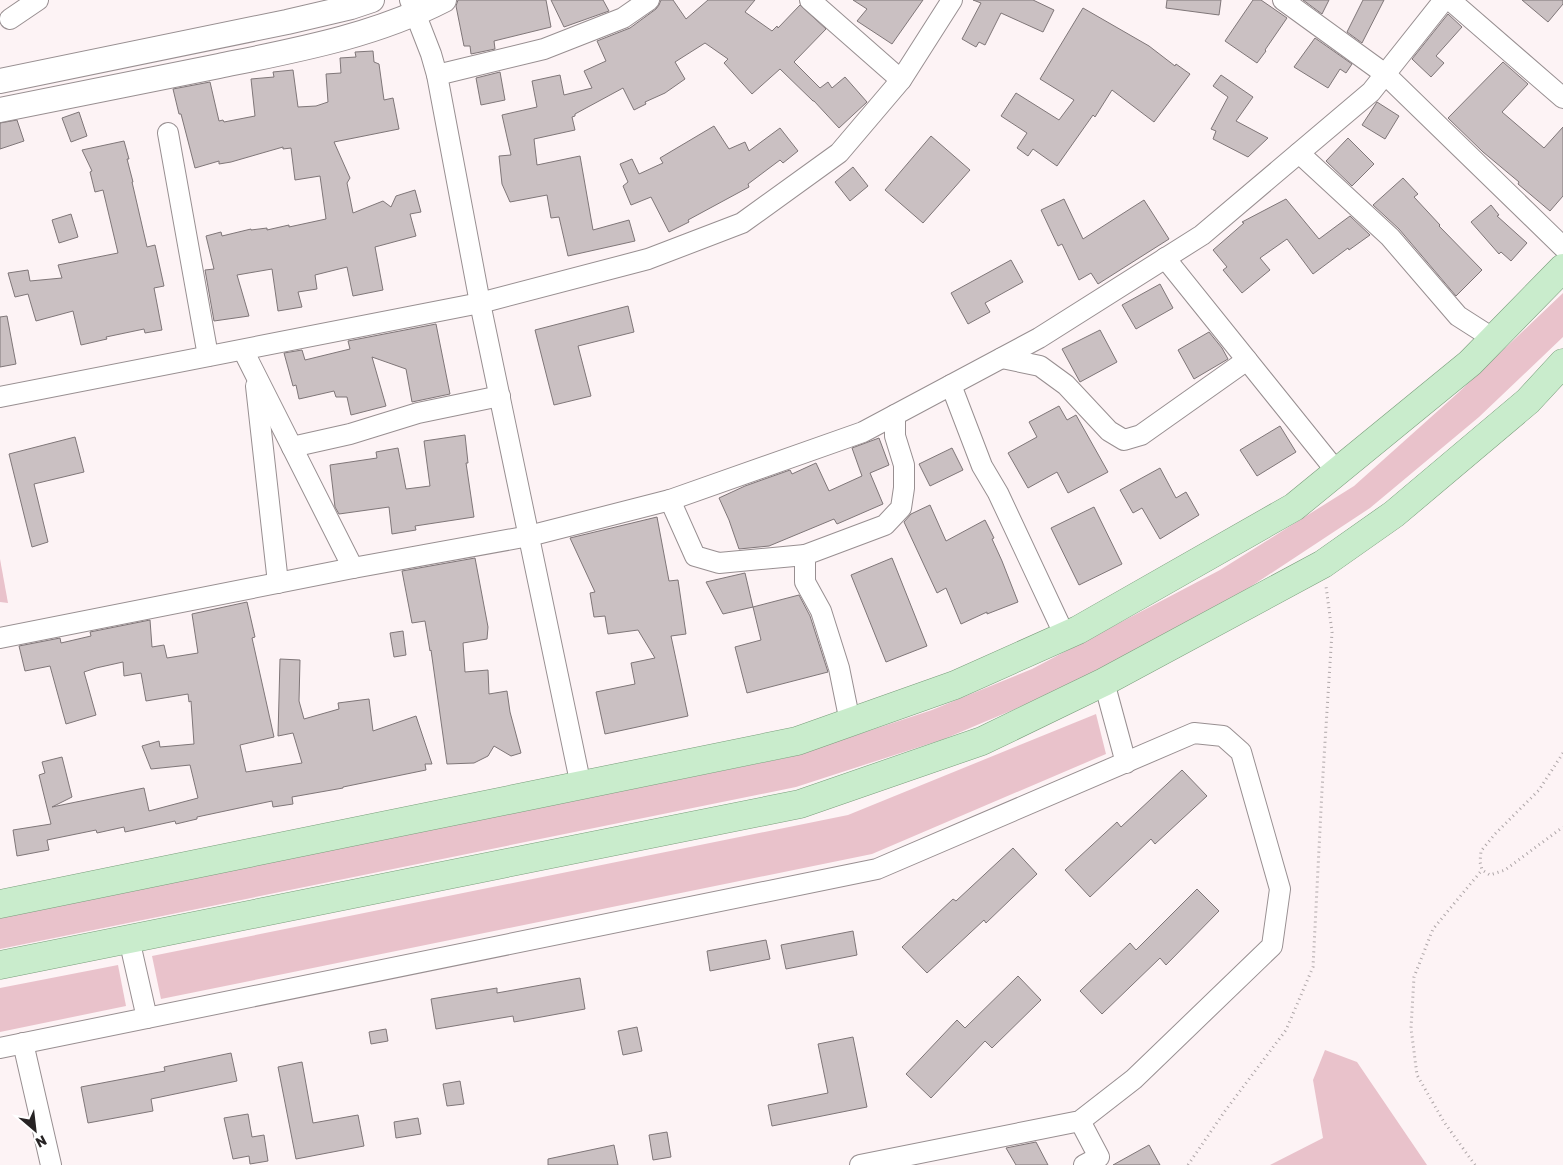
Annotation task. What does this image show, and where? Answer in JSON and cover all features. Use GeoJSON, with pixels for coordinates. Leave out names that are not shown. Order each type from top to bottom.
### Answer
{"type":"FeatureCollection","features":[{"type":"Feature","properties":{"kind":"main road"},"geometry":{"type":"LineString","coordinates":[[0,904],[797,741],[955,685],[1078,630],[1294,507],[1470,363],[1563,268]]}},
{"type":"Feature","properties":{"kind":"main road"},"geometry":{"type":"LineString","coordinates":[[0,965],[800,804],[982,740],[1104,682],[1323,564],[1394,514],[1528,401],[1563,363]]}},
{"type":"Feature","properties":{"kind":"street"},"geometry":{"type":"LineString","coordinates":[[10,0],[10,19],[38,0]]}},
{"type":"Feature","properties":{"kind":"street"},"geometry":{"type":"LineString","coordinates":[[0,80],[296,20],[372,0]]}},
{"type":"Feature","properties":{"kind":"street"},"geometry":{"type":"LineString","coordinates":[[0,110],[302,49],[386,26],[413,7],[444,0]]}},
{"type":"Feature","properties":{"kind":"street"},"geometry":{"type":"LineString","coordinates":[[437,74],[544,49],[623,18],[649,0]]}},
{"type":"Feature","properties":{"kind":"street"},"geometry":{"type":"LineString","coordinates":[[810,0],[901,80]]}},
{"type":"Feature","properties":{"kind":"street"},"geometry":{"type":"LineString","coordinates":[[0,397],[480,303],[648,259],[742,223],[839,153],[901,80],[952,0]]}},
{"type":"Feature","properties":{"kind":"street"},"geometry":{"type":"LineString","coordinates":[[1284,0],[1385,74],[1563,247]]}},
{"type":"Feature","properties":{"kind":"street"},"geometry":{"type":"LineString","coordinates":[[0,638],[353,568],[529,536],[670,500],[862,432],[1039,338],[1202,235],[1371,92],[1444,0]]}},
{"type":"Feature","properties":{"kind":"street"},"geometry":{"type":"LineString","coordinates":[[1450,0],[1563,98]]}},
{"type":"Feature","properties":{"kind":"street"},"geometry":{"type":"LineString","coordinates":[[413,7],[432,54],[437,74],[480,303],[581,786]]}},
{"type":"Feature","properties":{"kind":"street"},"geometry":{"type":"LineString","coordinates":[[89,62],[96,91]]}},
{"type":"Feature","properties":{"kind":"street"},"geometry":{"type":"LineString","coordinates":[[168,133],[208,356]]}},
{"type":"Feature","properties":{"kind":"street"},"geometry":{"type":"LineString","coordinates":[[1298,153],[1390,237],[1458,316],[1494,339]]}},
{"type":"Feature","properties":{"kind":"street"},"geometry":{"type":"LineString","coordinates":[[1165,258],[1337,472]]}},
{"type":"Feature","properties":{"kind":"street"},"geometry":{"type":"LineString","coordinates":[[243,350],[353,568]]}},
{"type":"Feature","properties":{"kind":"street"},"geometry":{"type":"LineString","coordinates":[[1002,358],[1040,366],[1066,385],[1109,431],[1124,440],[1141,435],[1247,360]]}},
{"type":"Feature","properties":{"kind":"street"},"geometry":{"type":"LineString","coordinates":[[254,372],[278,583]]}},
{"type":"Feature","properties":{"kind":"street"},"geometry":{"type":"LineString","coordinates":[[951,385],[982,466],[998,493],[1065,636]]}},
{"type":"Feature","properties":{"kind":"street"},"geometry":{"type":"LineString","coordinates":[[292,447],[350,434],[418,413],[500,396]]}},
{"type":"Feature","properties":{"kind":"street"},"geometry":{"type":"LineString","coordinates":[[670,500],[695,556],[720,563],[805,555],[886,525],[901,508],[904,488],[904,465],[895,436],[896,415]]}},
{"type":"Feature","properties":{"kind":"street"},"geometry":{"type":"LineString","coordinates":[[805,555],[805,582],[821,611],[838,668],[850,722]]}},
{"type":"Feature","properties":{"kind":"street"},"geometry":{"type":"LineString","coordinates":[[1104,682],[1126,763]]}},
{"type":"Feature","properties":{"kind":"street"},"geometry":{"type":"LineString","coordinates":[[0,1048],[877,869],[1194,733],[1223,736],[1241,752],[1280,889],[1272,946],[1134,1079],[1080,1121],[860,1165]]}},
{"type":"Feature","properties":{"kind":"street"},"geometry":{"type":"LineString","coordinates":[[129,939],[146,1018]]}},
{"type":"Feature","properties":{"kind":"street"},"geometry":{"type":"LineString","coordinates":[[23,1043],[51,1165]]}},
{"type":"Feature","properties":{"kind":"street"},"geometry":{"type":"LineString","coordinates":[[1080,1121],[1099,1157],[1084,1165]]}},
{"type":"Feature","properties":{"kind":"path"},"geometry":{"type":"LineString","coordinates":[[1188,1165],[1225,1111],[1286,1030],[1313,967],[1332,632],[1323,564]]}},
{"type":"Feature","properties":{"kind":"path"},"geometry":{"type":"LineString","coordinates":[[1563,753],[1539,790],[1495,834],[1481,851],[1480,862],[1482,870],[1490,875],[1505,870],[1563,826]]}},
{"type":"Feature","properties":{"kind":"path"},"geometry":{"type":"LineString","coordinates":[[1475,1165],[1444,1122],[1417,1075],[1411,1028],[1414,977],[1433,929],[1482,870]]}},
{"type":"Feature","properties":{"kind":"shaded area"},"geometry":{"type":"Polygon","coordinates":[[[1563,293],[1563,337],[1479,417],[1370,508],[1238,595],[1150,643],[1041,698],[944,739],[796,787],[0,949],[0,917],[790,757],[932,710],[1032,669],[1220,570],[1354,486],[1459,392],[1563,293]]]}},
{"type":"Feature","properties":{"kind":"shaded area"},"geometry":{"type":"Polygon","coordinates":[[[0,559],[8,603],[0,602],[0,559]]]}},
{"type":"Feature","properties":{"kind":"shaded area"},"geometry":{"type":"Polygon","coordinates":[[[1096,714],[1106,754],[872,854],[161,999],[152,956],[848,815],[1096,714]]]}},
{"type":"Feature","properties":{"kind":"shaded area"},"geometry":{"type":"Polygon","coordinates":[[[118,965],[126,1006],[0,1032],[0,988],[118,965]]]}},
{"type":"Feature","properties":{"kind":"shaded area"},"geometry":{"type":"Polygon","coordinates":[[[1325,1050],[1357,1062],[1427,1165],[1270,1165],[1323,1138],[1313,1080],[1325,1050]]]}},
{"type":"Feature","properties":{"kind":"building"},"geometry":{"type":"Polygon","coordinates":[[[458,0],[546,0],[551,27],[494,41],[495,49],[471,54],[470,46],[464,46],[456,6],[458,0]]]}},
{"type":"Feature","properties":{"kind":"building"},"geometry":{"type":"Polygon","coordinates":[[[551,0],[603,0],[609,11],[564,27],[551,0]]]}},
{"type":"Feature","properties":{"kind":"building"},"geometry":{"type":"Polygon","coordinates":[[[661,0],[673,0],[686,19],[708,0],[755,0],[745,12],[772,31],[777,26],[778,28],[800,5],[826,29],[794,62],[820,88],[828,82],[832,88],[845,77],[867,102],[839,128],[780,69],[752,94],[724,63],[728,59],[705,43],[675,62],[685,79],[665,93],[645,102],[646,104],[634,110],[623,88],[575,114],[572,117],[575,130],[534,139],[537,165],[580,156],[593,230],[629,220],[635,241],[568,256],[559,217],[551,218],[547,195],[510,202],[502,184],[499,156],[511,155],[502,115],[537,107],[532,81],[560,75],[564,95],[592,88],[584,71],[606,61],[597,41],[630,28],[656,9],[661,0]]]}},
{"type":"Feature","properties":{"kind":"building"},"geometry":{"type":"Polygon","coordinates":[[[853,0],[923,0],[892,44],[857,21],[867,9],[853,0]]]}},
{"type":"Feature","properties":{"kind":"building"},"geometry":{"type":"Polygon","coordinates":[[[973,0],[1033,0],[1054,10],[1043,32],[1001,13],[985,45],[979,42],[976,47],[962,39],[981,3],[973,0]]]}},
{"type":"Feature","properties":{"kind":"building"},"geometry":{"type":"Polygon","coordinates":[[[1167,0],[1221,0],[1219,15],[1166,8],[1167,0]]]}},
{"type":"Feature","properties":{"kind":"building"},"geometry":{"type":"Polygon","coordinates":[[[1253,0],[1261,0],[1287,18],[1257,63],[1225,41],[1253,0]]]}},
{"type":"Feature","properties":{"kind":"building"},"geometry":{"type":"Polygon","coordinates":[[[1303,0],[1329,0],[1322,14],[1303,0]]]}},
{"type":"Feature","properties":{"kind":"building"},"geometry":{"type":"Polygon","coordinates":[[[1363,0],[1384,0],[1362,43],[1347,32],[1363,0]]]}},
{"type":"Feature","properties":{"kind":"building"},"geometry":{"type":"Polygon","coordinates":[[[1522,0],[1563,0],[1563,4],[1548,22],[1522,0]]]}},
{"type":"Feature","properties":{"kind":"building"},"geometry":{"type":"Polygon","coordinates":[[[1083,8],[1149,46],[1175,66],[1176,64],[1190,74],[1154,122],[1112,90],[1095,117],[1093,115],[1057,166],[1033,149],[1028,156],[1017,148],[1027,133],[1001,116],[1016,93],[1059,120],[1074,100],[1040,79],[1083,8]]]}},
{"type":"Feature","properties":{"kind":"building"},"geometry":{"type":"Polygon","coordinates":[[[1448,14],[1462,27],[1436,56],[1444,63],[1431,77],[1412,59],[1448,14]]]}},
{"type":"Feature","properties":{"kind":"building"},"geometry":{"type":"Polygon","coordinates":[[[1315,38],[1352,64],[1346,73],[1340,69],[1328,88],[1294,67],[1315,38]]]}},
{"type":"Feature","properties":{"kind":"building"},"geometry":{"type":"Polygon","coordinates":[[[373,51],[374,62],[379,64],[384,100],[393,98],[399,129],[334,142],[350,178],[347,183],[353,213],[383,201],[391,207],[396,196],[415,190],[421,212],[410,214],[416,236],[375,247],[383,290],[353,296],[347,267],[315,275],[317,289],[298,292],[302,307],[278,311],[272,269],[237,275],[249,316],[214,321],[205,270],[214,269],[206,236],[221,232],[222,236],[251,229],[267,228],[267,230],[289,225],[289,227],[326,219],[320,176],[295,180],[291,148],[283,149],[283,147],[231,162],[219,164],[219,161],[195,168],[173,89],[210,82],[219,121],[223,120],[224,122],[255,116],[251,79],[274,77],[273,72],[293,70],[298,107],[316,106],[328,102],[326,74],[341,73],[340,58],[356,57],[355,52],[373,51]]]}},
{"type":"Feature","properties":{"kind":"building"},"geometry":{"type":"Polygon","coordinates":[[[1503,62],[1528,84],[1502,112],[1544,148],[1563,127],[1563,196],[1550,211],[1518,184],[1519,182],[1483,152],[1448,118],[1503,62]]]}},
{"type":"Feature","properties":{"kind":"building"},"geometry":{"type":"Polygon","coordinates":[[[500,72],[505,100],[481,105],[476,78],[500,72]]]}},
{"type":"Feature","properties":{"kind":"building"},"geometry":{"type":"Polygon","coordinates":[[[1221,75],[1253,97],[1236,121],[1268,138],[1248,157],[1213,139],[1216,131],[1211,129],[1228,97],[1213,86],[1221,75]]]}},
{"type":"Feature","properties":{"kind":"building"},"geometry":{"type":"Polygon","coordinates":[[[1377,102],[1399,116],[1385,139],[1362,125],[1377,102]]]}},
{"type":"Feature","properties":{"kind":"building"},"geometry":{"type":"Polygon","coordinates":[[[79,112],[87,136],[71,142],[62,118],[79,112]]]}},
{"type":"Feature","properties":{"kind":"building"},"geometry":{"type":"Polygon","coordinates":[[[17,120],[24,141],[0,149],[0,123],[17,120]]]}},
{"type":"Feature","properties":{"kind":"building"},"geometry":{"type":"Polygon","coordinates":[[[714,126],[729,149],[745,142],[749,151],[780,128],[798,151],[783,163],[780,160],[748,184],[749,187],[669,232],[651,197],[631,205],[623,186],[628,182],[620,164],[632,159],[639,174],[663,163],[660,158],[714,126]]]}},
{"type":"Feature","properties":{"kind":"building"},"geometry":{"type":"Polygon","coordinates":[[[931,136],[970,170],[923,223],[885,190],[931,136]]]}},
{"type":"Feature","properties":{"kind":"building"},"geometry":{"type":"Polygon","coordinates":[[[1348,138],[1374,164],[1352,186],[1326,161],[1348,138]]]}},
{"type":"Feature","properties":{"kind":"building"},"geometry":{"type":"Polygon","coordinates":[[[124,141],[147,247],[155,245],[164,286],[154,288],[162,330],[145,333],[144,329],[106,337],[107,339],[81,345],[73,311],[36,321],[28,294],[15,297],[8,273],[28,270],[30,281],[62,278],[58,265],[118,253],[103,190],[95,192],[90,172],[92,171],[82,150],[124,141]]]}},
{"type":"Feature","properties":{"kind":"building"},"geometry":{"type":"Polygon","coordinates":[[[853,167],[868,186],[850,201],[835,182],[853,167]]]}},
{"type":"Feature","properties":{"kind":"building"},"geometry":{"type":"Polygon","coordinates":[[[1403,178],[1418,194],[1414,197],[1482,270],[1456,296],[1399,229],[1373,205],[1403,178]]]}},
{"type":"Feature","properties":{"kind":"building"},"geometry":{"type":"Polygon","coordinates":[[[1064,199],[1083,239],[1144,200],[1169,239],[1098,284],[1091,273],[1079,280],[1062,244],[1058,246],[1041,210],[1064,199]]]}},
{"type":"Feature","properties":{"kind":"building"},"geometry":{"type":"Polygon","coordinates":[[[1286,199],[1319,239],[1350,216],[1370,235],[1349,250],[1348,248],[1313,274],[1287,239],[1260,258],[1270,270],[1242,293],[1223,270],[1227,267],[1213,250],[1244,223],[1242,222],[1286,199]]]}},
{"type":"Feature","properties":{"kind":"building"},"geometry":{"type":"Polygon","coordinates":[[[1491,205],[1499,215],[1497,216],[1527,243],[1511,261],[1501,252],[1499,254],[1471,222],[1491,205]]]}},
{"type":"Feature","properties":{"kind":"building"},"geometry":{"type":"Polygon","coordinates":[[[71,214],[78,237],[59,243],[52,220],[71,214]]]}},
{"type":"Feature","properties":{"kind":"building"},"geometry":{"type":"Polygon","coordinates":[[[1011,260],[1023,282],[985,303],[990,312],[968,324],[951,293],[1011,260]]]}},
{"type":"Feature","properties":{"kind":"building"},"geometry":{"type":"Polygon","coordinates":[[[1160,284],[1173,308],[1136,329],[1122,305],[1160,284]]]}},
{"type":"Feature","properties":{"kind":"building"},"geometry":{"type":"Polygon","coordinates":[[[628,306],[634,332],[578,346],[591,396],[554,405],[535,330],[628,306]]]}},
{"type":"Feature","properties":{"kind":"building"},"geometry":{"type":"Polygon","coordinates":[[[7,316],[16,364],[0,367],[0,317],[7,316]]]}},
{"type":"Feature","properties":{"kind":"building"},"geometry":{"type":"Polygon","coordinates":[[[436,324],[450,394],[412,402],[406,369],[372,357],[386,406],[351,415],[347,397],[336,397],[334,391],[299,399],[296,385],[293,386],[284,353],[302,350],[305,360],[350,349],[348,341],[436,324]]]}},
{"type":"Feature","properties":{"kind":"building"},"geometry":{"type":"Polygon","coordinates":[[[1100,330],[1117,362],[1080,382],[1062,349],[1100,330]]]}},
{"type":"Feature","properties":{"kind":"building"},"geometry":{"type":"Polygon","coordinates":[[[1209,332],[1228,359],[1194,379],[1178,350],[1209,332]]]}},
{"type":"Feature","properties":{"kind":"building"},"geometry":{"type":"Polygon","coordinates":[[[1059,406],[1067,420],[1076,415],[1108,472],[1068,493],[1057,472],[1028,488],[1008,453],[1037,437],[1029,422],[1059,406]]]}},
{"type":"Feature","properties":{"kind":"building"},"geometry":{"type":"Polygon","coordinates":[[[1280,426],[1296,452],[1257,476],[1240,450],[1280,426]]]}},
{"type":"Feature","properties":{"kind":"building"},"geometry":{"type":"Polygon","coordinates":[[[465,435],[468,463],[466,463],[474,517],[415,526],[416,530],[392,534],[389,507],[339,514],[335,507],[330,465],[377,458],[376,452],[398,448],[406,489],[430,486],[424,441],[465,435]]]}},
{"type":"Feature","properties":{"kind":"building"},"geometry":{"type":"Polygon","coordinates":[[[75,437],[84,472],[34,484],[48,542],[32,547],[9,454],[75,437]]]}},
{"type":"Feature","properties":{"kind":"building"},"geometry":{"type":"Polygon","coordinates":[[[879,438],[889,465],[870,473],[883,504],[837,524],[834,519],[769,546],[739,549],[719,498],[745,486],[790,470],[792,474],[816,463],[829,491],[862,476],[852,448],[879,438]]]}},
{"type":"Feature","properties":{"kind":"building"},"geometry":{"type":"Polygon","coordinates":[[[952,448],[963,470],[930,486],[919,464],[952,448]]]}},
{"type":"Feature","properties":{"kind":"building"},"geometry":{"type":"Polygon","coordinates":[[[1160,468],[1176,498],[1186,492],[1199,515],[1160,539],[1142,508],[1133,513],[1120,490],[1160,468]]]}},
{"type":"Feature","properties":{"kind":"building"},"geometry":{"type":"Polygon","coordinates":[[[930,505],[946,541],[985,520],[994,538],[992,539],[1018,602],[987,614],[987,612],[961,624],[946,588],[937,593],[904,522],[911,514],[930,505]]]}},
{"type":"Feature","properties":{"kind":"building"},"geometry":{"type":"Polygon","coordinates":[[[1094,507],[1122,564],[1079,585],[1051,528],[1094,507]]]}},
{"type":"Feature","properties":{"kind":"building"},"geometry":{"type":"Polygon","coordinates":[[[657,517],[669,581],[678,580],[686,634],[671,636],[688,716],[605,734],[596,692],[635,684],[631,663],[655,658],[638,630],[608,634],[605,616],[594,617],[590,593],[595,592],[570,538],[657,517]]]}},
{"type":"Feature","properties":{"kind":"building"},"geometry":{"type":"Polygon","coordinates":[[[475,558],[488,627],[487,639],[463,643],[465,672],[488,670],[489,694],[507,691],[510,712],[521,753],[511,756],[494,746],[488,756],[474,763],[447,764],[431,650],[425,621],[412,623],[402,571],[475,558]]]}},
{"type":"Feature","properties":{"kind":"building"},"geometry":{"type":"Polygon","coordinates":[[[892,558],[927,646],[886,662],[851,575],[892,558]]]}},
{"type":"Feature","properties":{"kind":"building"},"geometry":{"type":"Polygon","coordinates":[[[745,573],[753,607],[723,614],[706,582],[745,573]]]}},
{"type":"Feature","properties":{"kind":"building"},"geometry":{"type":"Polygon","coordinates":[[[799,595],[810,616],[828,672],[747,693],[735,647],[761,640],[753,607],[799,595]]]}},
{"type":"Feature","properties":{"kind":"building"},"geometry":{"type":"Polygon","coordinates":[[[247,602],[255,637],[252,638],[274,737],[240,745],[246,772],[302,763],[293,733],[278,736],[280,659],[300,660],[299,701],[304,719],[339,709],[338,703],[369,699],[373,731],[416,716],[432,764],[425,764],[426,770],[292,797],[293,804],[273,807],[272,801],[197,817],[197,819],[176,824],[175,821],[125,832],[124,827],[97,833],[96,830],[47,840],[49,850],[17,856],[13,830],[51,824],[39,775],[45,773],[42,762],[62,757],[72,797],[52,807],[144,788],[149,811],[198,798],[190,765],[151,769],[142,746],[159,741],[160,747],[194,744],[191,701],[189,702],[188,694],[146,701],[141,673],[124,676],[123,662],[96,668],[84,672],[96,715],[66,724],[50,666],[25,671],[19,646],[60,638],[61,643],[91,636],[90,632],[150,620],[152,647],[164,645],[167,658],[198,653],[192,614],[247,602]]]}},
{"type":"Feature","properties":{"kind":"building"},"geometry":{"type":"Polygon","coordinates":[[[403,631],[406,655],[394,657],[390,633],[403,631]]]}},
{"type":"Feature","properties":{"kind":"building"},"geometry":{"type":"Polygon","coordinates":[[[1182,770],[1207,796],[1155,844],[1151,839],[1090,897],[1065,870],[1117,822],[1121,827],[1182,770]]]}},
{"type":"Feature","properties":{"kind":"building"},"geometry":{"type":"Polygon","coordinates":[[[1013,848],[1037,874],[986,923],[984,920],[927,973],[902,947],[953,899],[956,901],[1013,848]]]}},
{"type":"Feature","properties":{"kind":"building"},"geometry":{"type":"Polygon","coordinates":[[[1197,889],[1219,911],[1166,965],[1160,958],[1102,1014],[1080,991],[1130,943],[1136,950],[1197,889]]]}},
{"type":"Feature","properties":{"kind":"building"},"geometry":{"type":"Polygon","coordinates":[[[853,931],[857,955],[786,969],[781,945],[853,931]]]}},
{"type":"Feature","properties":{"kind":"building"},"geometry":{"type":"Polygon","coordinates":[[[766,940],[770,959],[710,971],[707,951],[766,940]]]}},
{"type":"Feature","properties":{"kind":"building"},"geometry":{"type":"Polygon","coordinates":[[[1018,976],[1041,1000],[992,1048],[985,1041],[931,1098],[906,1074],[957,1020],[965,1028],[1018,976]]]}},
{"type":"Feature","properties":{"kind":"building"},"geometry":{"type":"Polygon","coordinates":[[[580,978],[585,1009],[514,1022],[513,1016],[436,1029],[431,999],[497,988],[497,993],[580,978]]]}},
{"type":"Feature","properties":{"kind":"building"},"geometry":{"type":"Polygon","coordinates":[[[637,1027],[642,1051],[623,1055],[618,1031],[637,1027]]]}},
{"type":"Feature","properties":{"kind":"building"},"geometry":{"type":"Polygon","coordinates":[[[386,1029],[388,1041],[371,1044],[369,1032],[386,1029]]]}},
{"type":"Feature","properties":{"kind":"building"},"geometry":{"type":"Polygon","coordinates":[[[853,1037],[867,1107],[772,1126],[768,1105],[828,1093],[818,1044],[853,1037]]]}},
{"type":"Feature","properties":{"kind":"building"},"geometry":{"type":"Polygon","coordinates":[[[231,1053],[237,1081],[151,1099],[153,1111],[88,1123],[81,1087],[165,1071],[164,1067],[231,1053]]]}},
{"type":"Feature","properties":{"kind":"building"},"geometry":{"type":"Polygon","coordinates":[[[302,1062],[313,1123],[358,1115],[364,1146],[296,1159],[278,1067],[302,1062]]]}},
{"type":"Feature","properties":{"kind":"building"},"geometry":{"type":"Polygon","coordinates":[[[460,1081],[464,1104],[447,1106],[443,1084],[460,1081]]]}},
{"type":"Feature","properties":{"kind":"building"},"geometry":{"type":"Polygon","coordinates":[[[248,1114],[252,1137],[264,1135],[268,1161],[250,1164],[249,1156],[233,1159],[224,1118],[248,1114]]]}},
{"type":"Feature","properties":{"kind":"building"},"geometry":{"type":"Polygon","coordinates":[[[418,1118],[421,1134],[396,1138],[394,1122],[418,1118]]]}},
{"type":"Feature","properties":{"kind":"building"},"geometry":{"type":"Polygon","coordinates":[[[667,1132],[671,1157],[653,1160],[649,1135],[667,1132]]]}},
{"type":"Feature","properties":{"kind":"building"},"geometry":{"type":"Polygon","coordinates":[[[1036,1142],[1048,1165],[1016,1165],[1006,1148],[1036,1142]]]}},
{"type":"Feature","properties":{"kind":"building"},"geometry":{"type":"Polygon","coordinates":[[[614,1145],[618,1165],[548,1165],[548,1159],[614,1145]]]}},
{"type":"Feature","properties":{"kind":"building"},"geometry":{"type":"Polygon","coordinates":[[[1149,1145],[1160,1165],[1113,1165],[1149,1145]]]}}]}
